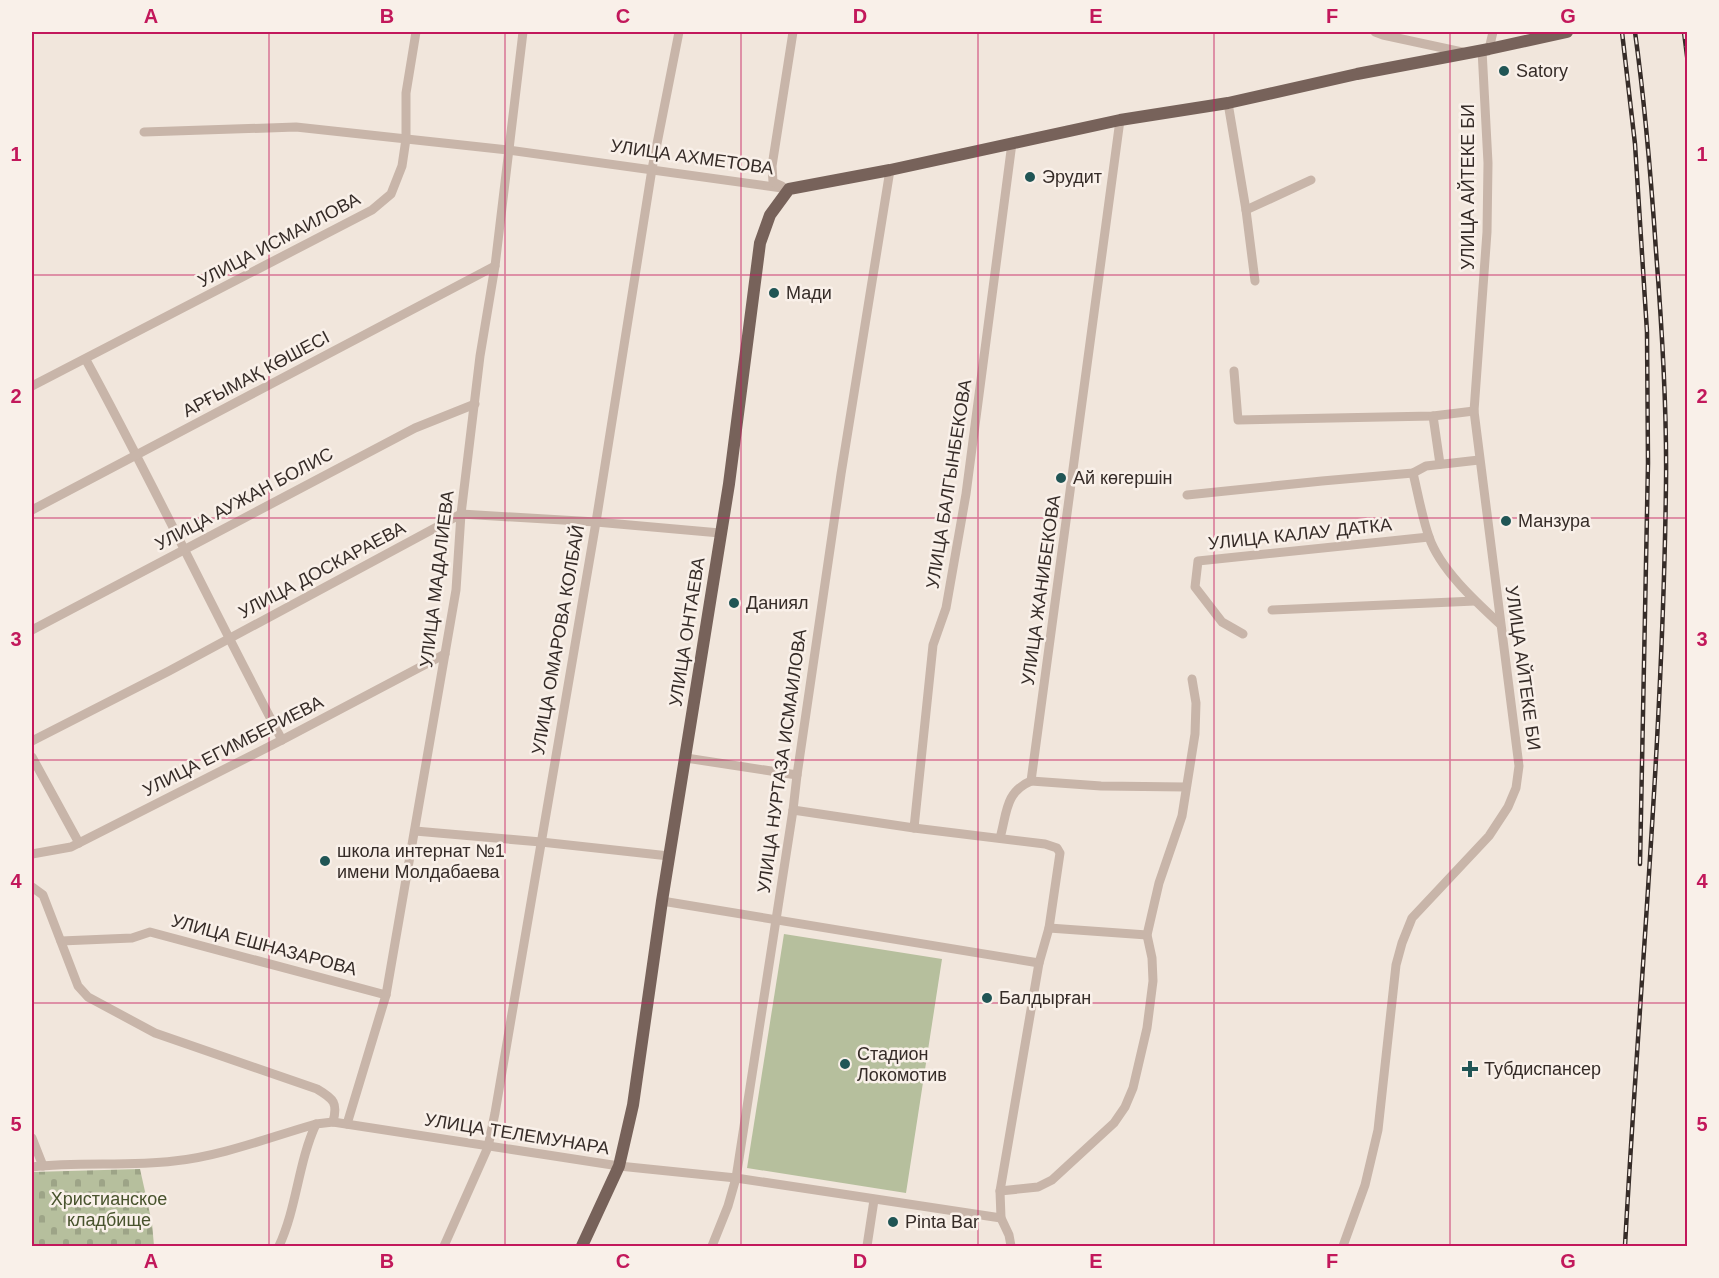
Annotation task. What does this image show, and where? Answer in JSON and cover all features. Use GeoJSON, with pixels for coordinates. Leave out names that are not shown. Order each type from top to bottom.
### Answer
{"type":"FeatureCollection","features":[{"type":"Feature","properties":{"kind":"main road","name":"УЛИЦА АХМЕТОВА"},"geometry":{"type":"LineString","coordinates":[[789,189],[890,170],[1120,120],[1228,103],[1357,74],[1567,32]]}},
{"type":"Feature","properties":{"kind":"main road","name":"УЛИЦА ОНТАЕВА"},"geometry":{"type":"LineString","coordinates":[[582,1246],[619,1166],[633,1105],[662,901],[729,484],[760,243],[770,216],[789,189]]}},
{"type":"Feature","properties":{"kind":"street","name":"УЛИЦА ИСМАИЛОВА"},"geometry":{"type":"LineString","coordinates":[[32,386],[372,210],[391,194],[402,166],[406,93],[416,32]]}},
{"type":"Feature","properties":{"kind":"street","name":"УЛИЦА МАДАЛИЕВА"},"geometry":{"type":"LineString","coordinates":[[346,1124],[386,995],[456,590],[461,514],[480,356],[495,266],[523,32]]}},
{"type":"Feature","properties":{"kind":"street","name":"УЛИЦА ОМАРОВА КОЛБАЙ"},"geometry":{"type":"LineString","coordinates":[[444,1246],[488,1147],[495,1113],[596,522],[652,169],[679,32]]}},
{"type":"Feature","properties":{"kind":"street"},"geometry":{"type":"LineString","coordinates":[[789,189],[773,182],[772,166],[793,32]]}},
{"type":"Feature","properties":{"kind":"street"},"geometry":{"type":"LineString","coordinates":[[1375,32],[1464,53]]}},
{"type":"Feature","properties":{"kind":"street","name":"УЛИЦА АЙТЕКЕ БИ"},"geometry":{"type":"LineString","coordinates":[[1343,1246],[1365,1185],[1378,1130],[1396,965],[1402,943],[1412,918],[1489,836],[1508,807],[1516,788],[1519,766],[1474,411],[1487,232],[1486,50],[1492,32]]}},
{"type":"Feature","properties":{"kind":"street"},"geometry":{"type":"LineString","coordinates":[[1228,103],[1255,281]]}},
{"type":"Feature","properties":{"kind":"street","name":"УЛИЦА ЖАНИБЕКОВА"},"geometry":{"type":"LineString","coordinates":[[1031,780],[1120,120]]}},
{"type":"Feature","properties":{"kind":"street","name":"УЛИЦА АХМЕТОВА"},"geometry":{"type":"LineString","coordinates":[[144,132],[296,127],[508,150],[789,189]]}},
{"type":"Feature","properties":{"kind":"street","name":"УЛИЦА БАЛГЫНБЕКОВА"},"geometry":{"type":"LineString","coordinates":[[914,828],[933,645],[946,608],[966,494],[1012,143]]}},
{"type":"Feature","properties":{"kind":"street","name":"УЛИЦА НУРТАЗА ИСМАИЛОВА"},"geometry":{"type":"LineString","coordinates":[[712,1246],[736,1178],[793,810],[796,776],[841,474],[890,170]]}},
{"type":"Feature","properties":{"kind":"street"},"geometry":{"type":"LineString","coordinates":[[1246,210],[1311,180]]}},
{"type":"Feature","properties":{"kind":"street","name":"АРҒЫМАҚ КӨШЕСІ"},"geometry":{"type":"LineString","coordinates":[[32,510],[495,266]]}},
{"type":"Feature","properties":{"kind":"street"},"geometry":{"type":"LineString","coordinates":[[86,360],[186,549],[228,638],[282,740]]}},
{"type":"Feature","properties":{"kind":"street"},"geometry":{"type":"LineString","coordinates":[[1234,370],[1238,420],[1433,416],[1474,411]]}},
{"type":"Feature","properties":{"kind":"street","name":"УЛИЦА АУЖАН БОЛИС"},"geometry":{"type":"LineString","coordinates":[[32,630],[415,428],[475,404]]}},
{"type":"Feature","properties":{"kind":"street"},"geometry":{"type":"LineString","coordinates":[[1433,416],[1440,464]]}},
{"type":"Feature","properties":{"kind":"street"},"geometry":{"type":"LineString","coordinates":[[1186,495],[1322,480],[1413,473],[1426,466],[1479,460]]}},
{"type":"Feature","properties":{"kind":"street"},"geometry":{"type":"LineString","coordinates":[[1413,473],[1429,537],[1437,554],[1475,600],[1500,624]]}},
{"type":"Feature","properties":{"kind":"street"},"geometry":{"type":"LineString","coordinates":[[461,514],[596,522],[720,533]]}},
{"type":"Feature","properties":{"kind":"street","name":"УЛИЦА ДОСКАРАЕВА"},"geometry":{"type":"LineString","coordinates":[[32,741],[461,514]]}},
{"type":"Feature","properties":{"kind":"street","name":"УЛИЦА КАЛАУ ДАТКА"},"geometry":{"type":"LineString","coordinates":[[1244,634],[1222,622],[1195,587],[1197,561],[1429,537]]}},
{"type":"Feature","properties":{"kind":"street"},"geometry":{"type":"LineString","coordinates":[[1272,610],[1475,600]]}},
{"type":"Feature","properties":{"kind":"street","name":"УЛИЦА ЕГИМБЕРИЕВА"},"geometry":{"type":"LineString","coordinates":[[32,854],[71,847],[445,654]]}},
{"type":"Feature","properties":{"kind":"street"},"geometry":{"type":"LineString","coordinates":[[1000,1191],[1038,1187],[1052,1180],[1114,1123],[1125,1107],[1136,1078],[1148,1028],[1153,981],[1152,958],[1147,935],[1158,883],[1182,816],[1195,734],[1196,703],[1192,679]]}},
{"type":"Feature","properties":{"kind":"street"},"geometry":{"type":"LineString","coordinates":[[32,757],[79,843]]}},
{"type":"Feature","properties":{"kind":"street"},"geometry":{"type":"LineString","coordinates":[[686,758],[796,776]]}},
{"type":"Feature","properties":{"kind":"street"},"geometry":{"type":"LineString","coordinates":[[1000,838],[1012,795],[1019,786],[1031,780],[1101,786],[1186,787]]}},
{"type":"Feature","properties":{"kind":"street"},"geometry":{"type":"LineString","coordinates":[[793,810],[1045,844],[1057,848],[1060,853],[1049,928],[1040,963],[1000,1191],[1001,1218],[1009,1235],[1011,1246]]}},
{"type":"Feature","properties":{"kind":"street"},"geometry":{"type":"LineString","coordinates":[[416,831],[669,856]]}},
{"type":"Feature","properties":{"kind":"street"},"geometry":{"type":"LineString","coordinates":[[32,887],[43,895],[78,986],[88,997],[155,1033],[317,1089],[331,1097],[336,1108],[333,1122]]}},
{"type":"Feature","properties":{"kind":"street"},"geometry":{"type":"LineString","coordinates":[[662,901],[1040,963]]}},
{"type":"Feature","properties":{"kind":"street"},"geometry":{"type":"LineString","coordinates":[[1049,928],[1147,935]]}},
{"type":"Feature","properties":{"kind":"street","name":"УЛИЦА ЕШНАЗАРОВА"},"geometry":{"type":"LineString","coordinates":[[61,941],[132,938],[150,932],[386,995]]}},
{"type":"Feature","properties":{"kind":"street","name":"УЛИЦА ТЕЛЕМУНАРА"},"geometry":{"type":"LineString","coordinates":[[32,1167],[177,1161],[212,1154],[316,1124],[333,1122],[619,1166],[736,1178],[1001,1218]]}},
{"type":"Feature","properties":{"kind":"street"},"geometry":{"type":"LineString","coordinates":[[279,1246],[288,1227],[307,1144],[316,1124]]}},
{"type":"Feature","properties":{"kind":"street"},"geometry":{"type":"LineString","coordinates":[[32,1138],[43,1166]]}},
{"type":"Feature","properties":{"kind":"street"},"geometry":{"type":"LineString","coordinates":[[867,1246],[874,1200]]}},
{"type":"Feature","properties":{"kind":"green space","name":"Стадион Локомотив"},"geometry":{"type":"Polygon","coordinates":[[[784,934],[942,959],[906,1193],[747,1168],[784,934]]]}},
{"type":"Feature","properties":{"kind":"green space","name":"Христианское кладбище"},"geometry":{"type":"Polygon","coordinates":[[[140,1169],[152,1223],[154,1246],[32,1246],[32,1172],[140,1169]]]}},
{"type":"Feature","properties":{"kind":"railway"},"geometry":{"type":"LineString","coordinates":[[1622,32],[1635,144],[1647,332],[1648,463],[1640,864]]}},
{"type":"Feature","properties":{"kind":"railway"},"geometry":{"type":"LineString","coordinates":[[1625,1246],[1655,770],[1666,483],[1665,396],[1660,309],[1647,141],[1635,32]]}},
{"type":"Feature","properties":{"kind":"railway"},"geometry":{"type":"LineString","coordinates":[[1684,32],[1688,64]]}},
{"type":"Feature","properties":{"kind":"railway"},"geometry":{"type":"LineString","coordinates":[[1688,979],[1688,1065]]}},
{"type":"Feature","properties":{"kind":"place","name":"Satory"},"geometry":{"type":"Point","coordinates":[1504,71]}},
{"type":"Feature","properties":{"kind":"place","name":"Эрудит"},"geometry":{"type":"Point","coordinates":[1030,177]}},
{"type":"Feature","properties":{"kind":"place","name":"Мади"},"geometry":{"type":"Point","coordinates":[774,293]}},
{"type":"Feature","properties":{"kind":"place","name":"Ай көгершін"},"geometry":{"type":"Point","coordinates":[1061,478]}},
{"type":"Feature","properties":{"kind":"place","name":"Манзура"},"geometry":{"type":"Point","coordinates":[1506,521]}},
{"type":"Feature","properties":{"kind":"place","name":"Даниял"},"geometry":{"type":"Point","coordinates":[734,603]}},
{"type":"Feature","properties":{"kind":"place","name":"школа интернат №1 имени Молдабаева"},"geometry":{"type":"Point","coordinates":[325,861]}},
{"type":"Feature","properties":{"kind":"place","name":"Балдырған"},"geometry":{"type":"Point","coordinates":[987,998]}},
{"type":"Feature","properties":{"kind":"place","name":"Стадион Локомотив"},"geometry":{"type":"Point","coordinates":[845,1064]}},
{"type":"Feature","properties":{"kind":"place","name":"Тубдиспансер"},"geometry":{"type":"Point","coordinates":[1470,1069]}},
{"type":"Feature","properties":{"kind":"place","name":"Pinta Bar"},"geometry":{"type":"Point","coordinates":[893,1222]}}]}
